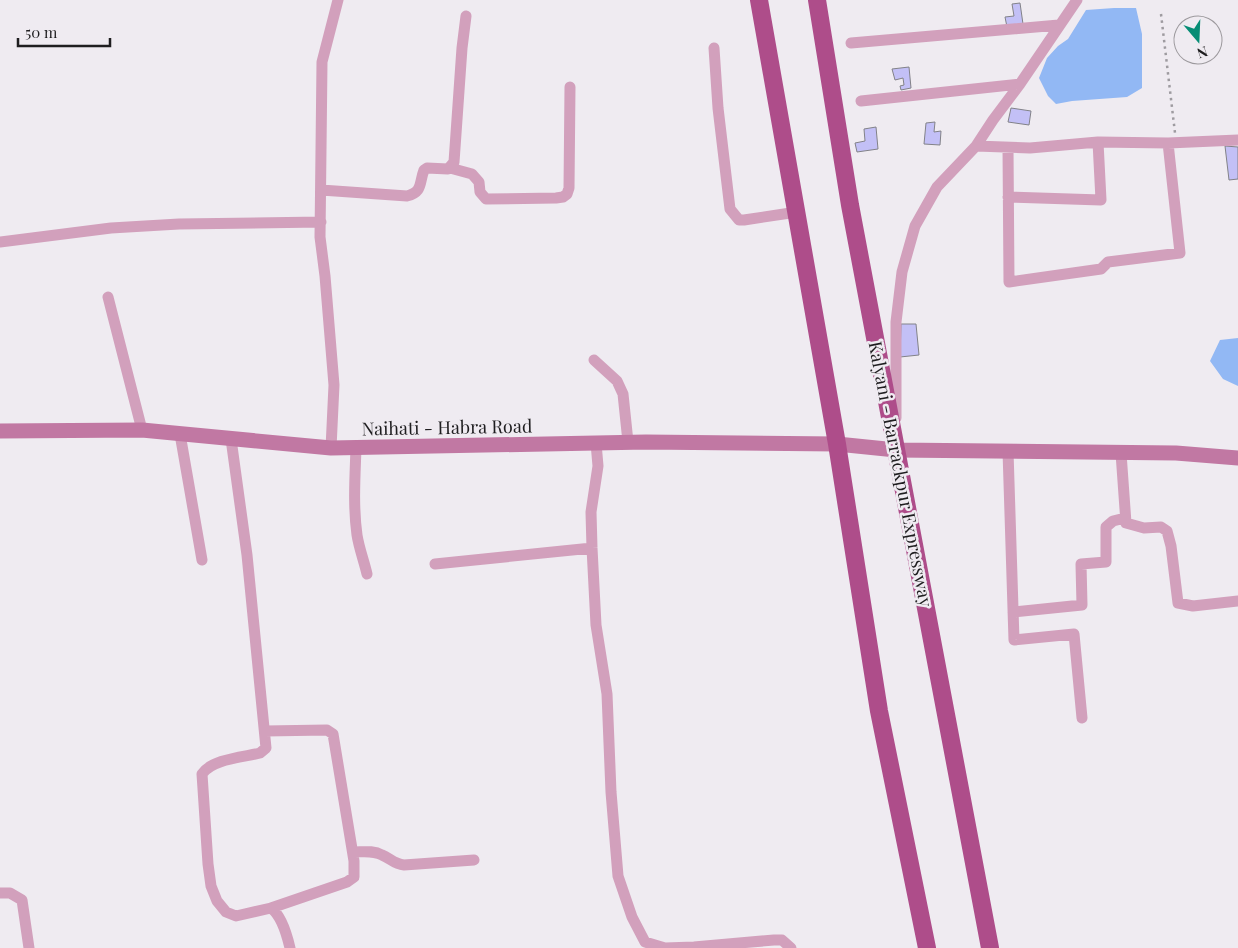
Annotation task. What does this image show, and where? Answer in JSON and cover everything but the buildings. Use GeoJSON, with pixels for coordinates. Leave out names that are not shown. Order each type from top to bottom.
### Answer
{"type":"FeatureCollection","features":[{"type":"Feature","properties":{"kind":"highway"},"geometry":{"type":"LineString","coordinates":[[759,0],[837,444],[879,711],[927,948]]}},
{"type":"Feature","properties":{"kind":"highway","name":"Kalyani - Barrackpur Expressway"},"geometry":{"type":"LineString","coordinates":[[817,0],[850,205],[990,948]]}},
{"type":"Feature","properties":{"kind":"main road","name":"Naihati - Habra Road"},"geometry":{"type":"LineString","coordinates":[[0,431],[142,430],[331,448],[628,442],[837,444],[896,450],[1176,453],[1238,458]]}},
{"type":"Feature","properties":{"kind":"street"},"geometry":{"type":"LineString","coordinates":[[331,448],[334,386],[320,237],[322,62],[338,0]]}},
{"type":"Feature","properties":{"kind":"street"},"geometry":{"type":"LineString","coordinates":[[896,450],[896,322],[902,272],[915,226],[937,187],[976,146],[1077,0]]}},
{"type":"Feature","properties":{"kind":"street"},"geometry":{"type":"LineString","coordinates":[[450,168],[454,162],[466,16]]}},
{"type":"Feature","properties":{"kind":"street"},"geometry":{"type":"LineString","coordinates":[[852,43],[1060,25]]}},
{"type":"Feature","properties":{"kind":"street"},"geometry":{"type":"LineString","coordinates":[[714,48],[718,108],[730,209],[738,220],[797,212]]}},
{"type":"Feature","properties":{"kind":"street"},"geometry":{"type":"LineString","coordinates":[[861,101],[1020,84]]}},
{"type":"Feature","properties":{"kind":"street"},"geometry":{"type":"LineString","coordinates":[[321,190],[407,196],[416,194],[424,170],[428,168],[444,170],[450,168],[472,174],[479,182],[480,192],[486,199],[563,197],[567,194],[569,188],[570,87]]}},
{"type":"Feature","properties":{"kind":"street"},"geometry":{"type":"LineString","coordinates":[[976,146],[1030,148],[1098,142],[1238,140]]}},
{"type":"Feature","properties":{"kind":"street"},"geometry":{"type":"LineString","coordinates":[[1008,197],[1101,200],[1098,142]]}},
{"type":"Feature","properties":{"kind":"street"},"geometry":{"type":"LineString","coordinates":[[1008,148],[1009,282],[1101,269],[1108,262],[1180,253],[1172,142]]}},
{"type":"Feature","properties":{"kind":"street"},"geometry":{"type":"LineString","coordinates":[[0,242],[111,228],[179,224],[321,222]]}},
{"type":"Feature","properties":{"kind":"street"},"geometry":{"type":"LineString","coordinates":[[108,297],[142,430]]}},
{"type":"Feature","properties":{"kind":"street"},"geometry":{"type":"LineString","coordinates":[[594,360],[621,387],[628,442]]}},
{"type":"Feature","properties":{"kind":"street"},"geometry":{"type":"LineString","coordinates":[[180,434],[202,560]]}},
{"type":"Feature","properties":{"kind":"street"},"geometry":{"type":"LineString","coordinates":[[231,439],[247,555],[266,748],[264,751],[214,764],[206,768],[202,774],[202,782],[211,886],[217,901],[226,912],[236,916],[271,908],[347,882],[354,877],[353,852],[333,734],[327,730],[265,731]]}},
{"type":"Feature","properties":{"kind":"street"},"geometry":{"type":"LineString","coordinates":[[596,443],[598,466],[591,512],[592,548],[596,625],[607,694],[611,792],[618,876],[641,945],[665,948],[694,947],[782,940],[791,948]]}},
{"type":"Feature","properties":{"kind":"street"},"geometry":{"type":"LineString","coordinates":[[356,448],[357,537],[367,574]]}},
{"type":"Feature","properties":{"kind":"street"},"geometry":{"type":"LineString","coordinates":[[1008,452],[1014,640],[1074,634],[1082,718]]}},
{"type":"Feature","properties":{"kind":"street"},"geometry":{"type":"LineString","coordinates":[[1121,453],[1126,523],[1144,528],[1161,527],[1167,531],[1171,546],[1178,603],[1193,606],[1238,602]]}},
{"type":"Feature","properties":{"kind":"street"},"geometry":{"type":"LineString","coordinates":[[1013,612],[1082,605],[1081,564],[1106,562],[1106,526],[1113,520],[1125,518]]}},
{"type":"Feature","properties":{"kind":"street"},"geometry":{"type":"LineString","coordinates":[[434,564],[592,548]]}},
{"type":"Feature","properties":{"kind":"street"},"geometry":{"type":"LineString","coordinates":[[353,852],[377,853],[393,862],[404,865],[474,860]]}},
{"type":"Feature","properties":{"kind":"street"},"geometry":{"type":"LineString","coordinates":[[0,893],[10,893],[22,900],[28,948]]}},
{"type":"Feature","properties":{"kind":"street"},"geometry":{"type":"LineString","coordinates":[[271,908],[275,910],[285,930],[290,948]]}},
{"type":"Feature","properties":{"kind":"path"},"geometry":{"type":"LineString","coordinates":[[1161,14],[1172,142]]}},
{"type":"Feature","properties":{"kind":"water"},"geometry":{"type":"Polygon","coordinates":[[[1136,8],[1142,34],[1142,88],[1127,97],[1056,104],[1048,96],[1039,78],[1047,58],[1058,46],[1068,39],[1086,10],[1136,8]]]}},
{"type":"Feature","properties":{"kind":"water"},"geometry":{"type":"Polygon","coordinates":[[[1238,338],[1238,386],[1223,379],[1210,361],[1220,340],[1238,338]]]}}]}
